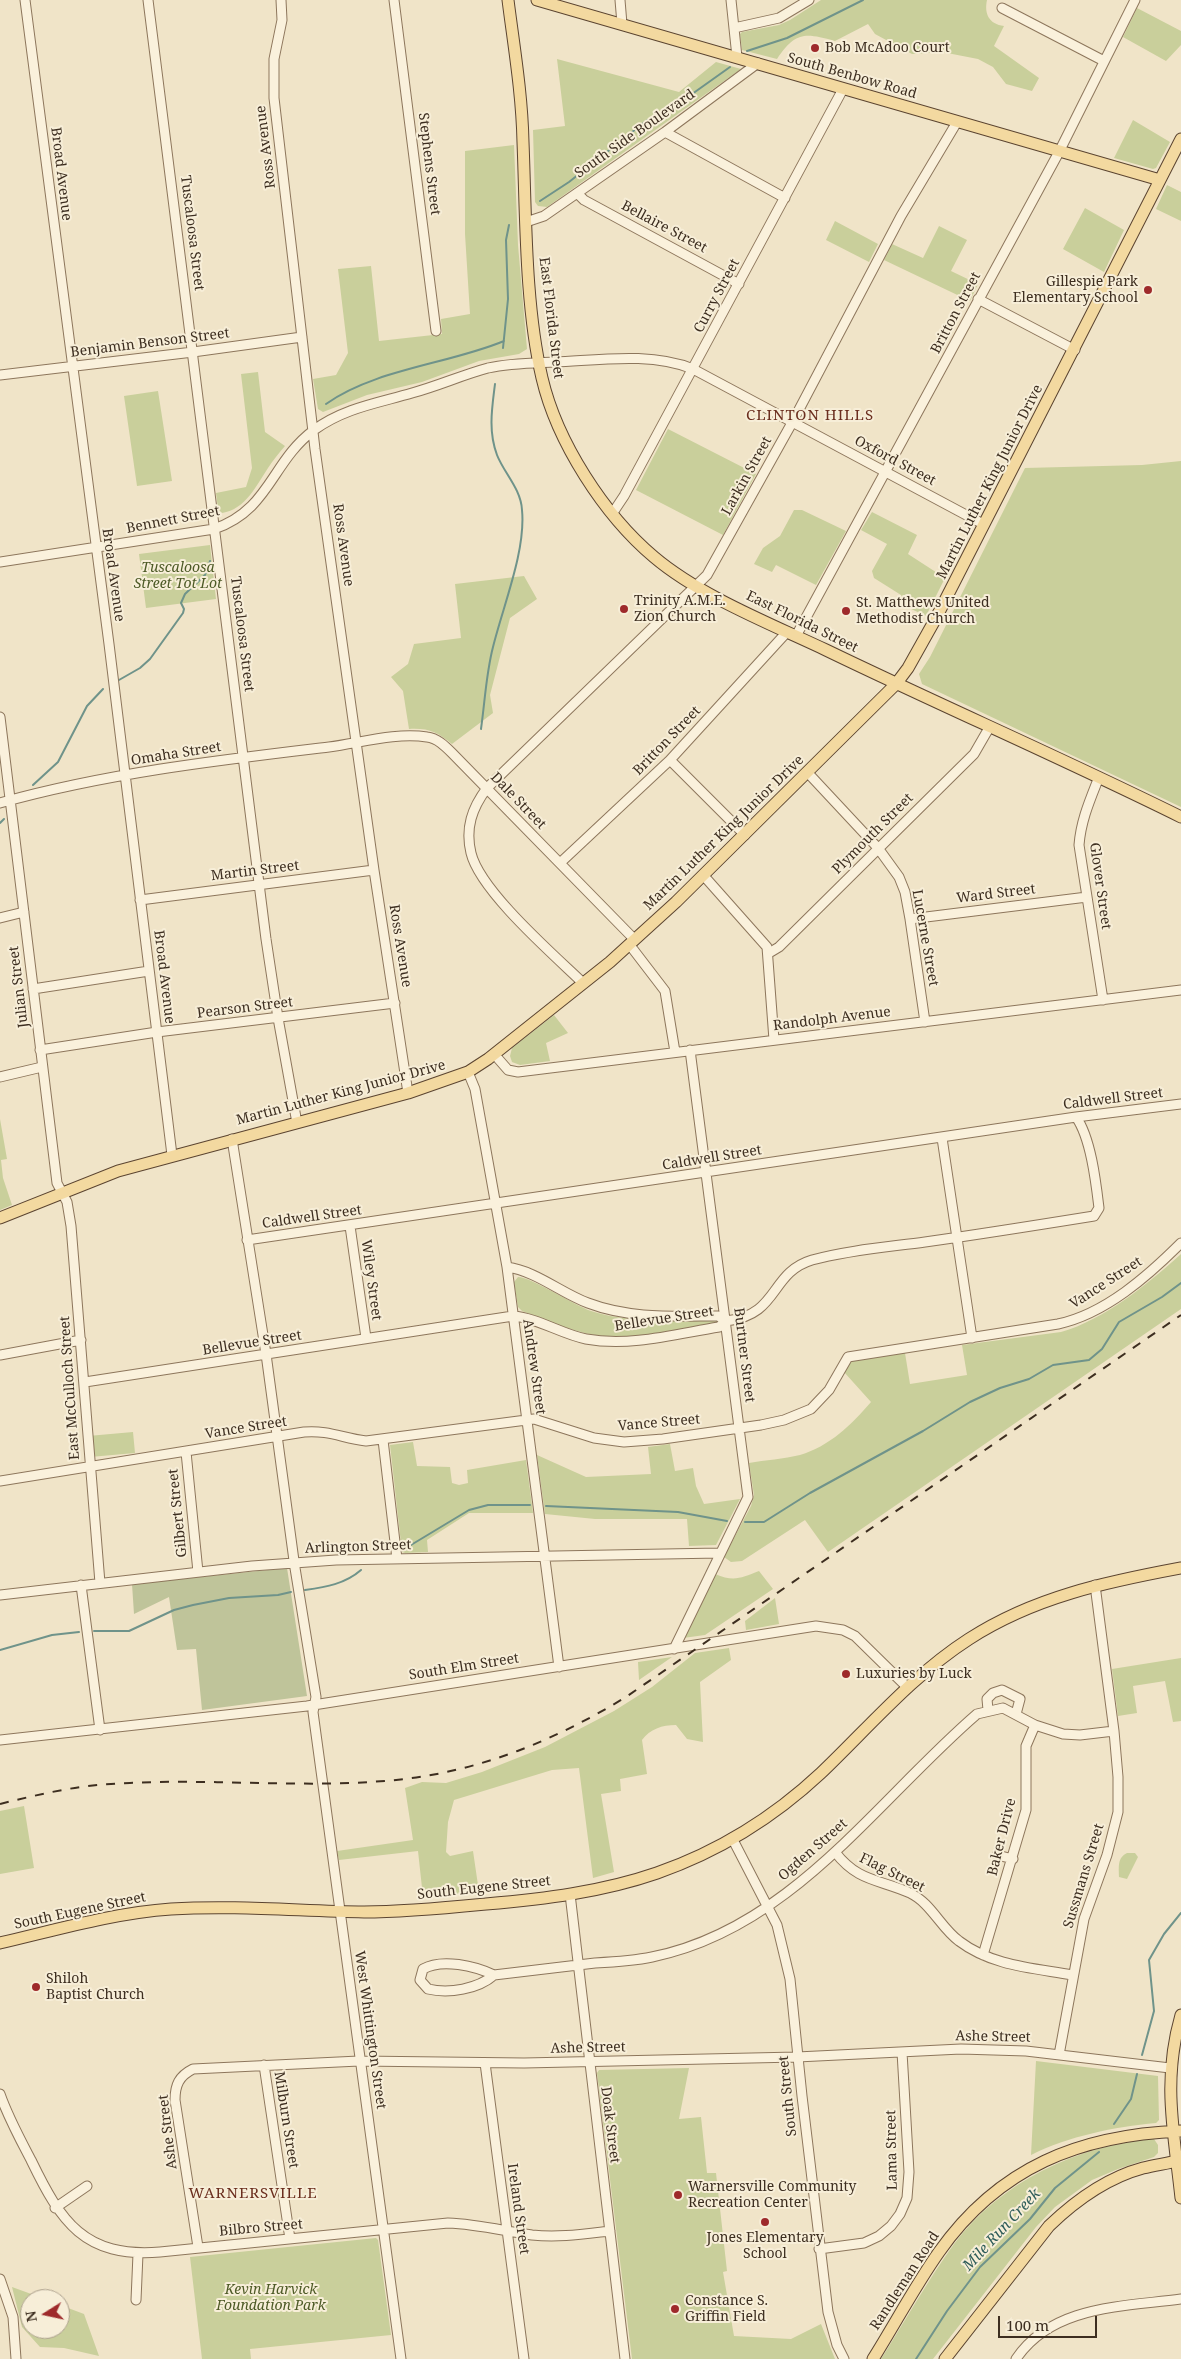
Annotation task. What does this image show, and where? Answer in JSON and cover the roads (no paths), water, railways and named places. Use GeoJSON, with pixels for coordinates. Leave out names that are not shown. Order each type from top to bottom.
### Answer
{"type":"FeatureCollection","features":[{"type":"Feature","properties":{"kind":"main road","name":"East Florida Street"},"geometry":{"type":"LineString","coordinates":[[508,0],[522,122],[529,277],[539,363],[551,407],[572,451],[584,474],[612,514],[652,556],[696,587],[896,684],[958,711],[989,728],[1099,777],[1181,817]]}},
{"type":"Feature","properties":{"kind":"main road","name":"South Benbow Road"},"geometry":{"type":"LineString","coordinates":[[537,0],[1160,180]]}},
{"type":"Feature","properties":{"kind":"main road","name":"Martin Luther King Junior Drive"},"geometry":{"type":"LineString","coordinates":[[0,1218],[118,1171],[408,1093],[468,1072],[494,1054],[632,942],[745,836],[896,684],[931,629],[1181,139]]}},
{"type":"Feature","properties":{"kind":"main road","name":"South Eugene Street"},"geometry":{"type":"LineString","coordinates":[[0,1943],[127,1915],[164,1910],[228,1907],[339,1911],[442,1909],[570,1894],[605,1888],[658,1872],[732,1838],[763,1819],[806,1786],[908,1688],[949,1653],[983,1630],[1032,1605],[1096,1585],[1181,1568]]}},
{"type":"Feature","properties":{"kind":"main road"},"geometry":{"type":"LineString","coordinates":[[1181,2015],[1170,2068],[1177,2131],[1181,2198]]}},
{"type":"Feature","properties":{"kind":"main road","name":"Randleman Road"},"geometry":{"type":"LineString","coordinates":[[872,2359],[939,2253],[957,2229],[987,2199],[1036,2165],[1077,2148],[1094,2142],[1148,2132],[1177,2131]]}},
{"type":"Feature","properties":{"kind":"main road"},"geometry":{"type":"LineString","coordinates":[[945,2359],[1049,2226],[1064,2211],[1084,2195],[1109,2181],[1142,2168],[1179,2160]]}},
{"type":"Feature","properties":{"kind":"street","name":"Broad Avenue"},"geometry":{"type":"LineString","coordinates":[[25,0],[95,548],[114,680],[124,776],[172,1155]]}},
{"type":"Feature","properties":{"kind":"street","name":"Tuscaloosa Street"},"geometry":{"type":"LineString","coordinates":[[148,0],[259,885],[278,1018],[297,1123]]}},
{"type":"Feature","properties":{"kind":"street","name":"Ross Avenue"},"geometry":{"type":"LineString","coordinates":[[281,0],[282,20],[274,59],[274,98],[313,430],[374,870],[408,1093]]}},
{"type":"Feature","properties":{"kind":"street","name":"Stephens Street"},"geometry":{"type":"LineString","coordinates":[[394,0],[436,331]]}},
{"type":"Feature","properties":{"kind":"street"},"geometry":{"type":"LineString","coordinates":[[620,0],[622,24]]}},
{"type":"Feature","properties":{"kind":"street"},"geometry":{"type":"LineString","coordinates":[[731,0],[738,57]]}},
{"type":"Feature","properties":{"kind":"street"},"geometry":{"type":"LineString","coordinates":[[734,28],[779,18],[810,0]]}},
{"type":"Feature","properties":{"kind":"street","name":"Britton Street"},"geometry":{"type":"LineString","coordinates":[[560,863],[670,760],[792,634],[886,472],[1059,152],[1135,0]]}},
{"type":"Feature","properties":{"kind":"street"},"geometry":{"type":"LineString","coordinates":[[1002,8],[1104,61]]}},
{"type":"Feature","properties":{"kind":"street","name":"South Side Boulevard"},"geometry":{"type":"LineString","coordinates":[[526,222],[544,216],[665,132],[758,63]]}},
{"type":"Feature","properties":{"kind":"street","name":"Curry Street"},"geometry":{"type":"LineString","coordinates":[[612,514],[624,496],[694,369],[843,89]]}},
{"type":"Feature","properties":{"kind":"street","name":"Larkin Street"},"geometry":{"type":"LineString","coordinates":[[583,983],[518,920],[476,867],[469,844],[470,821],[474,809],[487,788],[707,575],[793,421],[901,216],[957,122]]}},
{"type":"Feature","properties":{"kind":"street"},"geometry":{"type":"LineString","coordinates":[[665,132],[786,198]]}},
{"type":"Feature","properties":{"kind":"street","name":"Bellaire Street"},"geometry":{"type":"LineString","coordinates":[[577,193],[584,200],[739,284]]}},
{"type":"Feature","properties":{"kind":"street"},"geometry":{"type":"LineString","coordinates":[[978,299],[1075,350]]}},
{"type":"Feature","properties":{"kind":"street","name":"Benjamin Benson Street"},"geometry":{"type":"LineString","coordinates":[[0,375],[302,337]]}},
{"type":"Feature","properties":{"kind":"street","name":"Oxford Street"},"geometry":{"type":"LineString","coordinates":[[539,363],[608,359],[675,362],[694,369],[793,421],[983,524]]}},
{"type":"Feature","properties":{"kind":"street","name":"Bennett Street"},"geometry":{"type":"LineString","coordinates":[[0,562],[214,529],[241,516],[257,502],[286,458],[313,430],[350,410],[431,388],[504,365],[539,363]]}},
{"type":"Feature","properties":{"kind":"street","name":"Julian Street"},"geometry":{"type":"LineString","coordinates":[[0,717],[57,1183],[62,1192]]}},
{"type":"Feature","properties":{"kind":"street","name":"Plymouth Street"},"geometry":{"type":"LineString","coordinates":[[768,953],[779,947],[974,754],[989,728]]}},
{"type":"Feature","properties":{"kind":"street","name":"Dale Street"},"geometry":{"type":"LineString","coordinates":[[358,744],[417,736],[430,737],[439,741],[452,753],[560,863],[632,942],[665,991],[675,1052]]}},
{"type":"Feature","properties":{"kind":"street","name":"Omaha Street"},"geometry":{"type":"LineString","coordinates":[[0,803],[124,776],[244,758],[358,744]]}},
{"type":"Feature","properties":{"kind":"street"},"geometry":{"type":"LineString","coordinates":[[670,760],[745,836]]}},
{"type":"Feature","properties":{"kind":"street","name":"Lucerne Street"},"geometry":{"type":"LineString","coordinates":[[808,773],[878,848],[899,877],[905,892],[910,919],[925,1022]]}},
{"type":"Feature","properties":{"kind":"street","name":"Glover Street"},"geometry":{"type":"LineString","coordinates":[[1099,777],[1080,827],[1079,845],[1102,1000]]}},
{"type":"Feature","properties":{"kind":"street","name":"Martin Street"},"geometry":{"type":"LineString","coordinates":[[140,900],[374,870]]}},
{"type":"Feature","properties":{"kind":"street"},"geometry":{"type":"LineString","coordinates":[[704,876],[764,943],[768,953],[774,1040]]}},
{"type":"Feature","properties":{"kind":"street","name":"Ward Street"},"geometry":{"type":"LineString","coordinates":[[910,919],[1087,897]]}},
{"type":"Feature","properties":{"kind":"street"},"geometry":{"type":"LineString","coordinates":[[0,918],[24,912]]}},
{"type":"Feature","properties":{"kind":"street"},"geometry":{"type":"LineString","coordinates":[[33,989],[150,971]]}},
{"type":"Feature","properties":{"kind":"street","name":"Randolph Avenue"},"geometry":{"type":"LineString","coordinates":[[494,1054],[508,1070],[518,1072],[1181,990]]}},
{"type":"Feature","properties":{"kind":"street","name":"Pearson Street"},"geometry":{"type":"LineString","coordinates":[[40,1050],[157,1032],[395,1002]]}},
{"type":"Feature","properties":{"kind":"street","name":"Burtner Street"},"geometry":{"type":"LineString","coordinates":[[674,1649],[719,1553],[748,1497],[690,1050]]}},
{"type":"Feature","properties":{"kind":"street"},"geometry":{"type":"LineString","coordinates":[[0,1077],[42,1068]]}},
{"type":"Feature","properties":{"kind":"street","name":"Andrew Street"},"geometry":{"type":"LineString","coordinates":[[468,1072],[474,1090],[507,1267],[559,1667]]}},
{"type":"Feature","properties":{"kind":"street","name":"Caldwell Street"},"geometry":{"type":"LineString","coordinates":[[247,1240],[1076,1117],[1181,1104]]}},
{"type":"Feature","properties":{"kind":"street","name":"Bellevue Street"},"geometry":{"type":"LineString","coordinates":[[85,1382],[513,1316],[528,1319],[571,1335],[614,1341],[639,1340],[719,1327],[726,1320],[738,1319],[754,1313],[765,1305],[784,1277],[811,1260],[1094,1216],[1099,1208],[1096,1190],[1081,1124],[1076,1117]]}},
{"type":"Feature","properties":{"kind":"street"},"geometry":{"type":"LineString","coordinates":[[942,1138],[972,1338]]}},
{"type":"Feature","properties":{"kind":"street","name":"West Whittington Street"},"geometry":{"type":"LineString","coordinates":[[232,1139],[266,1354],[316,1697],[313,1712],[359,2061],[385,2230],[401,2359]]}},
{"type":"Feature","properties":{"kind":"street","name":"East McCulloch Street"},"geometry":{"type":"LineString","coordinates":[[62,1192],[68,1202],[71,1226],[100,1583]]}},
{"type":"Feature","properties":{"kind":"street","name":"Wiley Street"},"geometry":{"type":"LineString","coordinates":[[350,1226],[366,1338]]}},
{"type":"Feature","properties":{"kind":"street","name":"Vance Street"},"geometry":{"type":"LineString","coordinates":[[0,1481],[321,1431],[350,1439],[383,1440],[534,1419],[594,1438],[624,1442],[663,1439],[784,1420],[811,1409],[830,1390],[848,1357],[1058,1324],[1087,1315],[1125,1291],[1164,1261],[1181,1243]]}},
{"type":"Feature","properties":{"kind":"street"},"geometry":{"type":"LineString","coordinates":[[507,1267],[521,1270],[572,1297],[606,1309],[637,1316],[718,1316],[726,1320]]}},
{"type":"Feature","properties":{"kind":"street"},"geometry":{"type":"LineString","coordinates":[[0,1355],[81,1340]]}},
{"type":"Feature","properties":{"kind":"street"},"geometry":{"type":"LineString","coordinates":[[383,1440],[396,1559]]}},
{"type":"Feature","properties":{"kind":"street","name":"Gilbert Street"},"geometry":{"type":"LineString","coordinates":[[186,1452],[198,1572]]}},
{"type":"Feature","properties":{"kind":"street","name":"Arlington Street"},"geometry":{"type":"LineString","coordinates":[[0,1596],[81,1585],[295,1563],[544,1555],[719,1553]]}},
{"type":"Feature","properties":{"kind":"street"},"geometry":{"type":"LineString","coordinates":[[81,1585],[100,1730]]}},
{"type":"Feature","properties":{"kind":"street","name":"Sussmans Street"},"geometry":{"type":"LineString","coordinates":[[1059,2055],[1072,1975],[1084,1919],[1107,1855],[1118,1812],[1118,1777],[1114,1731],[1096,1585]]}},
{"type":"Feature","properties":{"kind":"street","name":"South Elm Street"},"geometry":{"type":"LineString","coordinates":[[0,1740],[314,1704],[816,1626],[831,1627],[855,1636],[908,1688]]}},
{"type":"Feature","properties":{"kind":"street"},"geometry":{"type":"LineString","coordinates":[[1016,1714],[1020,1699],[1017,1695],[1002,1690],[993,1693],[988,1699],[988,1710],[1003,1708],[1035,1725],[1063,1734],[1080,1735],[1114,1731]]}},
{"type":"Feature","properties":{"kind":"street","name":"Ogden Street"},"geometry":{"type":"LineString","coordinates":[[494,1975],[487,1981],[452,1990],[428,1989],[420,1980],[423,1970],[438,1965],[472,1968],[494,1975],[652,1957],[685,1947],[736,1926],[767,1907],[834,1852],[963,1726],[977,1714],[988,1710]]}},
{"type":"Feature","properties":{"kind":"street","name":"Baker Drive"},"geometry":{"type":"LineString","coordinates":[[983,1956],[1026,1810],[1026,1746],[1035,1725]]}},
{"type":"Feature","properties":{"kind":"street","name":"South Street"},"geometry":{"type":"LineString","coordinates":[[732,1838],[777,1926],[790,1979],[797,2058],[831,2329],[844,2359]]}},
{"type":"Feature","properties":{"kind":"street","name":"Flag Street"},"geometry":{"type":"LineString","coordinates":[[834,1852],[853,1871],[911,1894],[924,1903],[959,1941],[983,1956],[999,1962],[1072,1975]]}},
{"type":"Feature","properties":{"kind":"street"},"geometry":{"type":"LineString","coordinates":[[996,1855],[1012,1859]]}},
{"type":"Feature","properties":{"kind":"street","name":"Doak Street"},"geometry":{"type":"LineString","coordinates":[[570,1894],[588,2062],[625,2359]]}},
{"type":"Feature","properties":{"kind":"street","name":"Ashe Street"},"geometry":{"type":"LineString","coordinates":[[198,2247],[175,2088],[185,2073],[193,2069],[359,2061],[485,2063],[797,2058],[962,2049],[1026,2051],[1170,2068]]}},
{"type":"Feature","properties":{"kind":"street","name":"Lama Street"},"geometry":{"type":"LineString","coordinates":[[820,2249],[864,2242],[879,2236],[900,2214],[907,2198],[909,2172],[902,2052]]}},
{"type":"Feature","properties":{"kind":"street","name":"Ireland Street"},"geometry":{"type":"LineString","coordinates":[[485,2063],[524,2359]]}},
{"type":"Feature","properties":{"kind":"street","name":"Milburn Street"},"geometry":{"type":"LineString","coordinates":[[264,2065],[290,2239]]}},
{"type":"Feature","properties":{"kind":"street","name":"Bilbro Street"},"geometry":{"type":"LineString","coordinates":[[0,2094],[55,2208],[76,2231],[94,2243],[112,2250],[138,2254],[448,2223],[558,2236],[610,2230]]}},
{"type":"Feature","properties":{"kind":"street"},"geometry":{"type":"LineString","coordinates":[[55,2208],[87,2186]]}},
{"type":"Feature","properties":{"kind":"street"},"geometry":{"type":"LineString","coordinates":[[136,2300],[138,2254]]}},
{"type":"Feature","properties":{"kind":"street"},"geometry":{"type":"LineString","coordinates":[[0,2279],[13,2317],[16,2359]]}},
{"type":"Feature","properties":{"kind":"street"},"geometry":{"type":"LineString","coordinates":[[1016,2359],[1024,2346],[1040,2332],[1078,2314],[1181,2299]]}},
{"type":"Feature","properties":{"kind":"waterway"},"geometry":{"type":"LineString","coordinates":[[747,51],[787,38],[863,0]]}},
{"type":"Feature","properties":{"kind":"waterway"},"geometry":{"type":"LineString","coordinates":[[540,201],[569,182],[646,121],[671,109],[730,67]]}},
{"type":"Feature","properties":{"kind":"waterway"},"geometry":{"type":"LineString","coordinates":[[503,348],[508,299],[506,240],[509,225]]}},
{"type":"Feature","properties":{"kind":"waterway"},"geometry":{"type":"LineString","coordinates":[[326,404],[345,392],[389,375],[460,356],[504,341]]}},
{"type":"Feature","properties":{"kind":"waterway"},"geometry":{"type":"LineString","coordinates":[[481,729],[491,657],[513,578],[521,543],[522,526],[522,510],[519,495],[500,462],[492,437],[495,384]]}},
{"type":"Feature","properties":{"kind":"waterway"},"geometry":{"type":"LineString","coordinates":[[119,680],[140,668],[150,659],[183,613],[184,609],[181,603],[185,594],[205,575],[210,561]]}},
{"type":"Feature","properties":{"kind":"waterway"},"geometry":{"type":"LineString","coordinates":[[33,785],[58,762],[87,706],[103,689]]}},
{"type":"Feature","properties":{"kind":"waterway"},"geometry":{"type":"LineString","coordinates":[[0,823],[4,819]]}},
{"type":"Feature","properties":{"kind":"waterway"},"geometry":{"type":"LineString","coordinates":[[745,1522],[764,1522],[810,1493],[923,1431],[970,1402],[1000,1388],[1029,1379],[1053,1365],[1089,1360],[1102,1349],[1119,1322],[1162,1297],[1181,1283]]}},
{"type":"Feature","properties":{"kind":"waterway"},"geometry":{"type":"LineString","coordinates":[[406,1548],[469,1510],[488,1505],[530,1505]]}},
{"type":"Feature","properties":{"kind":"waterway"},"geometry":{"type":"LineString","coordinates":[[546,1506],[678,1512],[727,1521]]}},
{"type":"Feature","properties":{"kind":"waterway"},"geometry":{"type":"LineString","coordinates":[[305,1590],[342,1582],[361,1570]]}},
{"type":"Feature","properties":{"kind":"waterway"},"geometry":{"type":"LineString","coordinates":[[94,1631],[129,1631],[174,1610],[193,1605],[229,1598],[278,1595],[291,1592]]}},
{"type":"Feature","properties":{"kind":"waterway"},"geometry":{"type":"LineString","coordinates":[[0,1650],[52,1635],[79,1632]]}},
{"type":"Feature","properties":{"kind":"waterway","name":"Mile Run Creek"},"geometry":{"type":"LineString","coordinates":[[1142,2055],[1154,2011],[1149,1960],[1164,1934],[1181,1913]]}},
{"type":"Feature","properties":{"kind":"waterway","name":"Mile Run Creek"},"geometry":{"type":"LineString","coordinates":[[1114,2124],[1131,2099],[1137,2074]]}},
{"type":"Feature","properties":{"kind":"waterway","name":"Mile Run Creek"},"geometry":{"type":"LineString","coordinates":[[916,2359],[947,2311],[980,2267],[1030,2219],[1055,2188],[1099,2152]]}},
{"type":"Feature","properties":{"kind":"railway"},"geometry":{"type":"LineString","coordinates":[[0,1804],[41,1794],[111,1784],[148,1782],[295,1784],[405,1779],[464,1768],[492,1760],[547,1739],[626,1697],[1181,1315]]}},
{"type":"Feature","properties":{"kind":"place","name":"Bob McAdoo Court"},"geometry":{"type":"Point","coordinates":[815,48]}},
{"type":"Feature","properties":{"kind":"place","name":"Gillespie Park Elementary School"},"geometry":{"type":"Point","coordinates":[1148,290]}},
{"type":"Feature","properties":{"kind":"place","name":"Trinity A.M.E. Zion Church"},"geometry":{"type":"Point","coordinates":[624,609]}},
{"type":"Feature","properties":{"kind":"place","name":"St. Matthews United Methodist Church"},"geometry":{"type":"Point","coordinates":[846,611]}},
{"type":"Feature","properties":{"kind":"place","name":"Luxuries by Luck"},"geometry":{"type":"Point","coordinates":[846,1674]}},
{"type":"Feature","properties":{"kind":"place","name":"Shiloh Baptist Church"},"geometry":{"type":"Point","coordinates":[36,1987]}},
{"type":"Feature","properties":{"kind":"place","name":"Warnersville Community Recreation Center"},"geometry":{"type":"Point","coordinates":[678,2195]}},
{"type":"Feature","properties":{"kind":"place","name":"Jones Elementary School"},"geometry":{"type":"Point","coordinates":[765,2222]}},
{"type":"Feature","properties":{"kind":"place","name":"Constance S. Griffin Field"},"geometry":{"type":"Point","coordinates":[675,2309]}},
{"type":"Feature","properties":{"kind":"district","name":"CLINTON HILLS"},"geometry":{"type":"Point","coordinates":[810,416]}},
{"type":"Feature","properties":{"kind":"district","name":"WARNERSVILLE"},"geometry":{"type":"Point","coordinates":[253,2194]}},
{"type":"Feature","properties":{"kind":"park label","name":"Tuscaloosa Street Tot Lot"},"geometry":{"type":"Point","coordinates":[178,576]}},
{"type":"Feature","properties":{"kind":"park label","name":"Kevin Harvick Foundation Park"},"geometry":{"type":"Point","coordinates":[271,2298]}}]}
